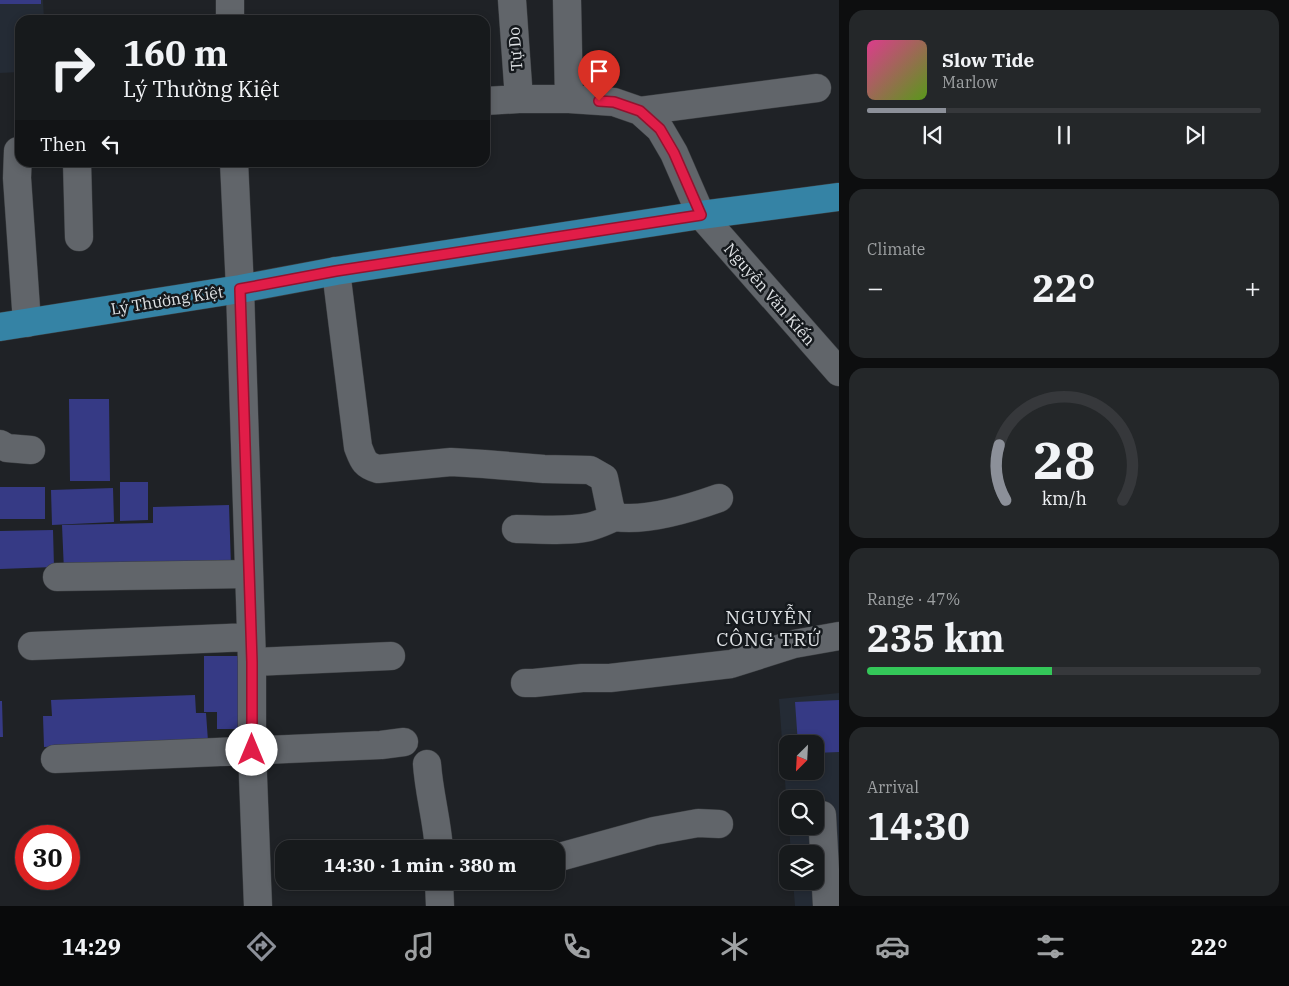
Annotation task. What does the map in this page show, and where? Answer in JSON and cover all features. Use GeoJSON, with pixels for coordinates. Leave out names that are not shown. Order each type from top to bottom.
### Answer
{"type":"FeatureCollection","features":[{"type":"Feature","properties":{"kind":"main road","name":"Lý Thường Kiệt"},"geometry":{"type":"LineString","coordinates":[[0,327],[240,289],[336,271],[701,215],[839,197]]}},
{"type":"Feature","properties":{"kind":"street"},"geometry":{"type":"LineString","coordinates":[[230,0],[230,15]]}},
{"type":"Feature","properties":{"kind":"street","name":"Tự Do"},"geometry":{"type":"LineString","coordinates":[[512,0],[519,99]]}},
{"type":"Feature","properties":{"kind":"street"},"geometry":{"type":"LineString","coordinates":[[567,0],[570,99]]}},
{"type":"Feature","properties":{"kind":"street"},"geometry":{"type":"LineString","coordinates":[[490,101],[570,99],[614,102],[640,111],[817,88]]}},
{"type":"Feature","properties":{"kind":"street","name":"Nguyễn Văn Kiến"},"geometry":{"type":"LineString","coordinates":[[640,111],[660,129],[674,153],[701,215],[839,372]]}},
{"type":"Feature","properties":{"kind":"street"},"geometry":{"type":"LineString","coordinates":[[17,167],[16,178],[27,323]]}},
{"type":"Feature","properties":{"kind":"street"},"geometry":{"type":"LineString","coordinates":[[77,167],[79,237]]}},
{"type":"Feature","properties":{"kind":"street"},"geometry":{"type":"LineString","coordinates":[[234,167],[240,289],[258,906]]}},
{"type":"Feature","properties":{"kind":"street"},"geometry":{"type":"LineString","coordinates":[[336,271],[358,447],[363,459],[369,466],[378,469],[451,462],[544,469],[590,470],[604,478],[610,507],[615,517]]}},
{"type":"Feature","properties":{"kind":"street"},"geometry":{"type":"LineString","coordinates":[[0,444],[7,448],[31,450]]}},
{"type":"Feature","properties":{"kind":"street"},"geometry":{"type":"LineString","coordinates":[[516,529],[588,527],[615,517],[655,515],[703,504],[719,498]]}},
{"type":"Feature","properties":{"kind":"street"},"geometry":{"type":"LineString","coordinates":[[57,577],[248,574]]}},
{"type":"Feature","properties":{"kind":"street"},"geometry":{"type":"LineString","coordinates":[[525,683],[582,678],[610,678],[730,664],[794,644],[839,636]]}},
{"type":"Feature","properties":{"kind":"street"},"geometry":{"type":"LineString","coordinates":[[32,646],[251,650],[391,656]]}},
{"type":"Feature","properties":{"kind":"street"},"geometry":{"type":"LineString","coordinates":[[55,759],[380,745],[404,742]]}},
{"type":"Feature","properties":{"kind":"street"},"geometry":{"type":"LineString","coordinates":[[427,764],[437,840]]}},
{"type":"Feature","properties":{"kind":"street"},"geometry":{"type":"LineString","coordinates":[[565,856],[654,831],[698,823],[719,824]]}},
{"type":"Feature","properties":{"kind":"street"},"geometry":{"type":"LineString","coordinates":[[823,835],[827,906]]}},
{"type":"Feature","properties":{"kind":"street"},"geometry":{"type":"LineString","coordinates":[[439,890],[440,906]]}},
{"type":"Feature","properties":{"kind":"shaded area"},"geometry":{"type":"Polygon","coordinates":[[[0,0],[43,0],[44,15],[15,15],[15,72],[0,73],[0,0]]]}},
{"type":"Feature","properties":{"kind":"shaded area"},"geometry":{"type":"Polygon","coordinates":[[[839,693],[839,906],[795,906],[794,890],[824,890],[824,845],[790,845],[790,835],[824,835],[824,790],[786,790],[785,780],[824,780],[824,735],[782,735],[779,699],[839,693]]]}},
{"type":"Feature","properties":{"kind":"building"},"geometry":{"type":"Polygon","coordinates":[[[0,0],[41,0],[41,4],[0,4],[0,0]]]}},
{"type":"Feature","properties":{"kind":"building"},"geometry":{"type":"Polygon","coordinates":[[[69,399],[109,399],[110,481],[70,481],[69,399]]]}},
{"type":"Feature","properties":{"kind":"building"},"geometry":{"type":"Polygon","coordinates":[[[120,482],[148,482],[148,520],[120,521],[120,482]]]}},
{"type":"Feature","properties":{"kind":"building"},"geometry":{"type":"Polygon","coordinates":[[[0,487],[45,487],[45,519],[0,519],[0,487]]]}},
{"type":"Feature","properties":{"kind":"building"},"geometry":{"type":"Polygon","coordinates":[[[113,488],[114,522],[52,525],[51,490],[113,488]]]}},
{"type":"Feature","properties":{"kind":"building"},"geometry":{"type":"Polygon","coordinates":[[[229,505],[231,566],[64,571],[62,525],[153,523],[153,507],[229,505]]]}},
{"type":"Feature","properties":{"kind":"building"},"geometry":{"type":"Polygon","coordinates":[[[53,530],[54,567],[0,569],[0,531],[53,530]]]}},
{"type":"Feature","properties":{"kind":"building"},"geometry":{"type":"Polygon","coordinates":[[[204,656],[243,656],[244,729],[217,729],[217,712],[204,712],[204,656]]]}},
{"type":"Feature","properties":{"kind":"building"},"geometry":{"type":"Polygon","coordinates":[[[195,695],[196,713],[206,713],[208,741],[44,747],[43,716],[52,716],[51,700],[195,695]]]}},
{"type":"Feature","properties":{"kind":"building"},"geometry":{"type":"Polygon","coordinates":[[[839,700],[839,752],[824,753],[824,735],[797,735],[795,702],[839,700]]]}},
{"type":"Feature","properties":{"kind":"building"},"geometry":{"type":"Polygon","coordinates":[[[0,701],[2,701],[3,737],[0,737],[0,701]]]}},
{"type":"Feature","properties":{"kind":"district","name":"NGUYỄN CÔNG TRỨ"},"geometry":{"type":"Point","coordinates":[769,628]}},
{"type":"Feature","properties":{"kind":"route"},"geometry":{"type":"LineString","coordinates":[[252,750],[252,662],[240,289],[336,271],[701,215],[674,153],[660,129],[640,111],[614,102],[599,101]]}}]}
